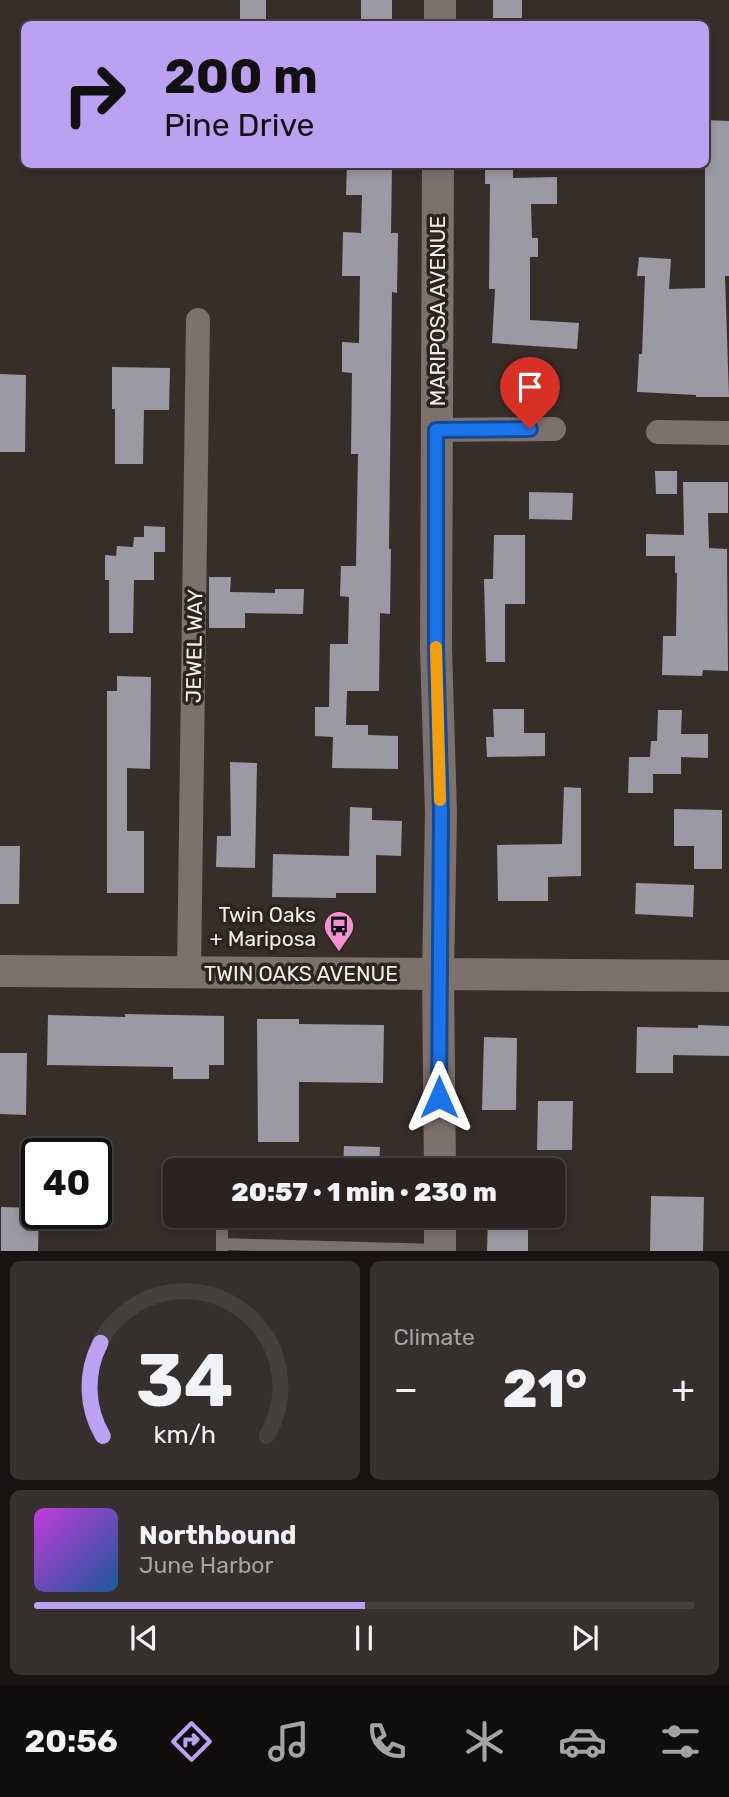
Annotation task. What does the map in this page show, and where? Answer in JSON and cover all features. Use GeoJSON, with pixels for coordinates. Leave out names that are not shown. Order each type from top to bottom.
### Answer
{"type":"FeatureCollection","features":[{"type":"Feature","properties":{"kind":"street"},"geometry":{"type":"LineString","coordinates":[[440,0],[440,21]]}},
{"type":"Feature","properties":{"kind":"street","name":"MARIPOSA AVENUE"},"geometry":{"type":"LineString","coordinates":[[438,168],[436,649],[441,813],[438,974],[440,1158]]}},
{"type":"Feature","properties":{"kind":"street","name":"JEWEL WAY"},"geometry":{"type":"LineString","coordinates":[[189,973],[198,320]]}},
{"type":"Feature","properties":{"kind":"street"},"geometry":{"type":"LineString","coordinates":[[436,430],[554,429]]}},
{"type":"Feature","properties":{"kind":"street"},"geometry":{"type":"LineString","coordinates":[[658,432],[729,433]]}},
{"type":"Feature","properties":{"kind":"street","name":"TWIN OAKS AVENUE"},"geometry":{"type":"LineString","coordinates":[[0,971],[729,976]]}},
{"type":"Feature","properties":{"kind":"street"},"geometry":{"type":"LineString","coordinates":[[440,1228],[440,1251]]}},
{"type":"Feature","properties":{"kind":"lane"},"geometry":{"type":"LineString","coordinates":[[222,1228],[222,1247],[440,1251]]}},
{"type":"Feature","properties":{"kind":"building"},"geometry":{"type":"Polygon","coordinates":[[[240,0],[266,0],[266,21],[240,21],[240,0]]]}},
{"type":"Feature","properties":{"kind":"building"},"geometry":{"type":"Polygon","coordinates":[[[361,0],[392,0],[392,21],[361,21],[361,0]]]}},
{"type":"Feature","properties":{"kind":"building"},"geometry":{"type":"Polygon","coordinates":[[[493,0],[522,0],[522,18],[493,18],[493,0]]]}},
{"type":"Feature","properties":{"kind":"building"},"geometry":{"type":"Polygon","coordinates":[[[709,120],[729,121],[729,276],[725,276],[729,397],[637,392],[639,354],[642,354],[645,276],[637,276],[639,257],[671,259],[669,289],[705,288],[705,168],[709,168],[709,120]]]}},
{"type":"Feature","properties":{"kind":"building"},"geometry":{"type":"Polygon","coordinates":[[[347,168],[392,168],[391,233],[398,233],[397,293],[392,292],[390,614],[380,613],[379,691],[347,691],[346,725],[368,725],[368,735],[398,736],[398,769],[332,768],[333,737],[315,736],[315,707],[329,707],[330,644],[348,644],[349,597],[340,596],[341,566],[356,566],[358,454],[351,454],[352,373],[342,372],[342,342],[359,343],[360,276],[342,276],[343,232],[361,233],[362,195],[346,195],[347,168]]]}},
{"type":"Feature","properties":{"kind":"building"},"geometry":{"type":"Polygon","coordinates":[[[485,168],[513,168],[513,178],[557,177],[557,204],[531,204],[532,238],[538,238],[538,257],[530,257],[530,320],[579,323],[577,349],[492,343],[495,289],[489,289],[490,184],[485,184],[485,168]]]}},
{"type":"Feature","properties":{"kind":"building"},"geometry":{"type":"Polygon","coordinates":[[[112,367],[170,368],[169,410],[144,410],[143,464],[115,464],[112,367]]]}},
{"type":"Feature","properties":{"kind":"building"},"geometry":{"type":"Polygon","coordinates":[[[0,374],[26,375],[25,452],[0,452],[0,374]]]}},
{"type":"Feature","properties":{"kind":"building"},"geometry":{"type":"Polygon","coordinates":[[[655,471],[677,471],[677,494],[656,494],[655,471]]]}},
{"type":"Feature","properties":{"kind":"building"},"geometry":{"type":"Polygon","coordinates":[[[683,482],[728,482],[728,513],[708,513],[709,548],[727,549],[728,671],[703,670],[702,676],[662,675],[663,636],[676,636],[675,556],[646,556],[646,534],[684,535],[683,482]]]}},
{"type":"Feature","properties":{"kind":"building"},"geometry":{"type":"Polygon","coordinates":[[[529,492],[573,493],[572,520],[529,519],[529,492]]]}},
{"type":"Feature","properties":{"kind":"building"},"geometry":{"type":"Polygon","coordinates":[[[144,526],[165,527],[165,552],[154,552],[154,580],[134,580],[133,633],[109,633],[109,580],[105,580],[105,555],[116,556],[117,546],[133,547],[134,537],[144,537],[144,526]]]}},
{"type":"Feature","properties":{"kind":"building"},"geometry":{"type":"Polygon","coordinates":[[[494,535],[525,535],[525,604],[505,604],[505,662],[486,662],[484,579],[493,579],[494,535]]]}},
{"type":"Feature","properties":{"kind":"building"},"geometry":{"type":"Polygon","coordinates":[[[209,577],[231,577],[230,592],[275,593],[275,589],[304,589],[303,614],[245,613],[245,628],[209,628],[209,577]]]}},
{"type":"Feature","properties":{"kind":"building"},"geometry":{"type":"Polygon","coordinates":[[[117,676],[151,677],[150,769],[127,768],[127,831],[144,831],[144,893],[107,893],[107,691],[117,691],[117,676]]]}},
{"type":"Feature","properties":{"kind":"building"},"geometry":{"type":"Polygon","coordinates":[[[493,709],[524,709],[524,733],[545,733],[545,756],[487,757],[486,737],[494,737],[493,709]]]}},
{"type":"Feature","properties":{"kind":"building"},"geometry":{"type":"Polygon","coordinates":[[[658,710],[682,710],[681,734],[708,734],[708,758],[681,757],[681,774],[653,774],[653,793],[628,793],[629,757],[650,757],[651,741],[657,741],[658,710]]]}},
{"type":"Feature","properties":{"kind":"building"},"geometry":{"type":"Polygon","coordinates":[[[230,762],[257,763],[255,868],[216,867],[217,836],[231,836],[230,762]]]}},
{"type":"Feature","properties":{"kind":"building"},"geometry":{"type":"Polygon","coordinates":[[[564,787],[581,788],[581,876],[548,877],[548,901],[498,901],[497,845],[562,844],[564,787]]]}},
{"type":"Feature","properties":{"kind":"building"},"geometry":{"type":"Polygon","coordinates":[[[350,807],[372,808],[372,820],[402,821],[401,856],[376,855],[376,893],[336,893],[336,898],[272,897],[273,854],[349,856],[350,807]]]}},
{"type":"Feature","properties":{"kind":"building"},"geometry":{"type":"Polygon","coordinates":[[[674,809],[722,810],[722,869],[694,869],[694,846],[674,846],[674,809]]]}},
{"type":"Feature","properties":{"kind":"building"},"geometry":{"type":"Polygon","coordinates":[[[0,846],[20,846],[19,904],[0,904],[0,846]]]}},
{"type":"Feature","properties":{"kind":"building"},"geometry":{"type":"Polygon","coordinates":[[[636,883],[694,885],[693,917],[635,914],[636,883]]]}},
{"type":"Feature","properties":{"kind":"building"},"geometry":{"type":"Polygon","coordinates":[[[125,1014],[224,1016],[224,1065],[209,1065],[209,1079],[173,1079],[173,1067],[47,1065],[48,1015],[125,1017],[125,1014]]]}},
{"type":"Feature","properties":{"kind":"building"},"geometry":{"type":"Polygon","coordinates":[[[257,1019],[299,1019],[299,1024],[384,1025],[383,1083],[299,1082],[299,1142],[258,1142],[257,1019]]]}},
{"type":"Feature","properties":{"kind":"building"},"geometry":{"type":"Polygon","coordinates":[[[698,1025],[729,1026],[729,1056],[673,1055],[673,1073],[636,1073],[637,1027],[698,1028],[698,1025]]]}},
{"type":"Feature","properties":{"kind":"building"},"geometry":{"type":"Polygon","coordinates":[[[484,1037],[517,1038],[516,1110],[482,1110],[484,1037]]]}},
{"type":"Feature","properties":{"kind":"building"},"geometry":{"type":"Polygon","coordinates":[[[0,1053],[27,1053],[26,1115],[0,1114],[0,1053]]]}},
{"type":"Feature","properties":{"kind":"building"},"geometry":{"type":"Polygon","coordinates":[[[538,1101],[573,1101],[572,1150],[537,1150],[538,1101]]]}},
{"type":"Feature","properties":{"kind":"building"},"geometry":{"type":"Polygon","coordinates":[[[344,1146],[380,1147],[380,1158],[344,1158],[344,1146]]]}},
{"type":"Feature","properties":{"kind":"building"},"geometry":{"type":"Polygon","coordinates":[[[651,1196],[704,1197],[703,1251],[650,1251],[651,1196]]]}},
{"type":"Feature","properties":{"kind":"building"},"geometry":{"type":"Polygon","coordinates":[[[1,1207],[21,1208],[21,1229],[39,1229],[38,1251],[1,1251],[1,1207]]]}},
{"type":"Feature","properties":{"kind":"building"},"geometry":{"type":"Polygon","coordinates":[[[488,1228],[528,1228],[528,1251],[487,1251],[488,1228]]]}},
{"type":"Feature","properties":{"kind":"slow traffic"},"geometry":{"type":"LineString","coordinates":[[436,647],[440,800]]}},
{"type":"Feature","properties":{"kind":"place","name":"Twin Oaks + Mariposa"},"geometry":{"type":"Point","coordinates":[339,953]}},
{"type":"Feature","properties":{"kind":"route"},"geometry":{"type":"LineString","coordinates":[[439,1097],[441,813],[436,649],[436,430],[530,429]]}}]}
